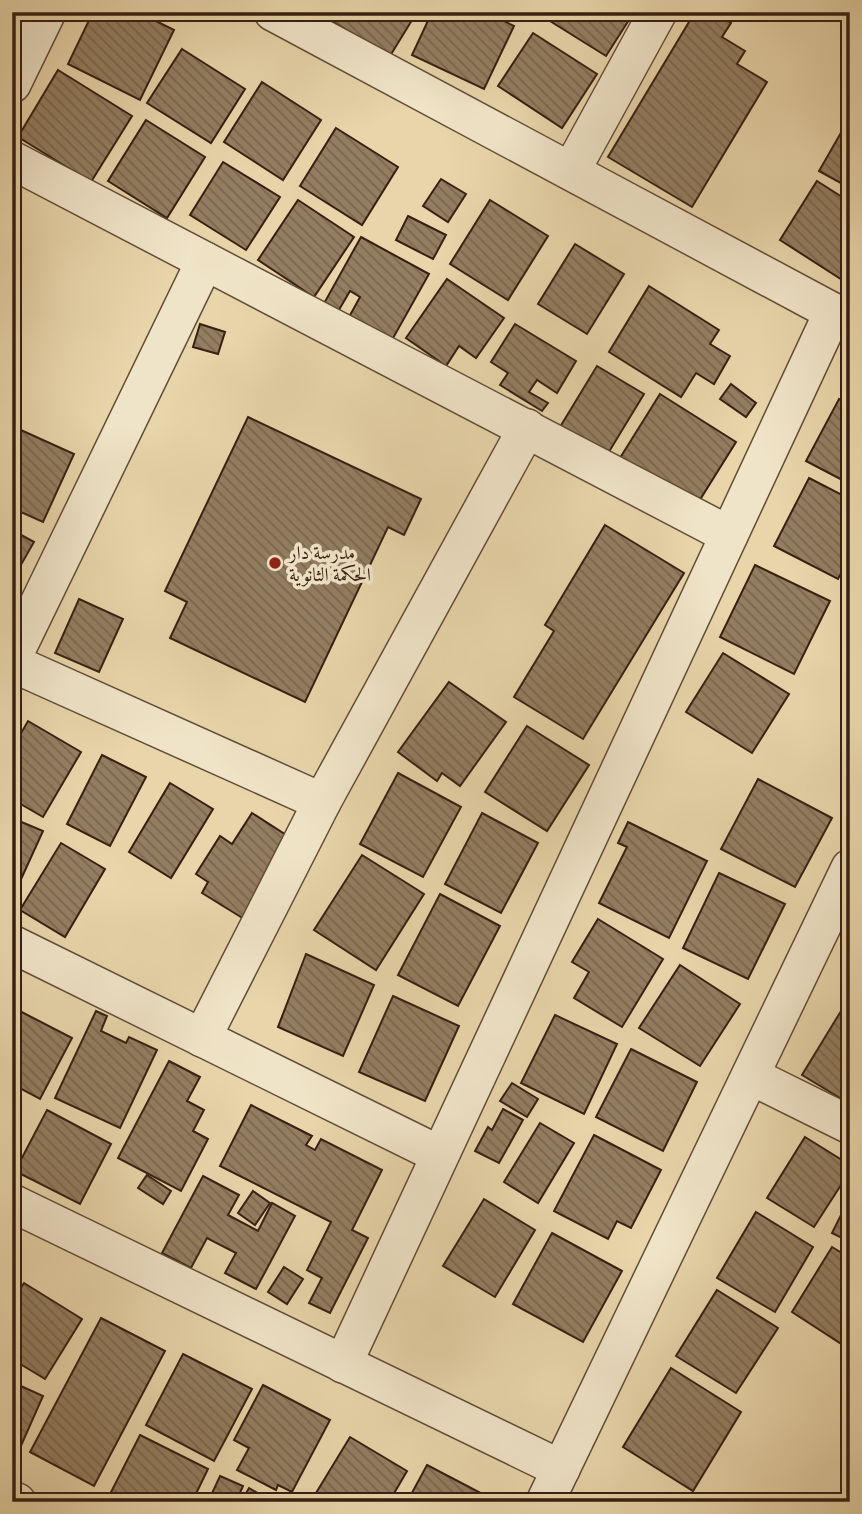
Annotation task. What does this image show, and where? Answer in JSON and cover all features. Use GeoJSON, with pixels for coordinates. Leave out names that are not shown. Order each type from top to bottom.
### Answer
{"type":"FeatureCollection","features":[{"type":"Feature","properties":{"kind":"street"},"geometry":{"type":"LineString","coordinates":[[12,84],[47,12]]}},
{"type":"Feature","properties":{"kind":"street"},"geometry":{"type":"LineString","coordinates":[[273,12],[842,317],[729,535],[343,1364]]}},
{"type":"Feature","properties":{"kind":"street"},"geometry":{"type":"LineString","coordinates":[[570,172],[658,12]]}},
{"type":"Feature","properties":{"kind":"street"},"geometry":{"type":"LineString","coordinates":[[12,160],[729,535]]}},
{"type":"Feature","properties":{"kind":"street"},"geometry":{"type":"LineString","coordinates":[[205,261],[12,661],[323,803]]}},
{"type":"Feature","properties":{"kind":"street"},"geometry":{"type":"LineString","coordinates":[[202,1038],[323,803],[527,428]]}},
{"type":"Feature","properties":{"kind":"street"},"geometry":{"type":"LineString","coordinates":[[545,1502],[850,867]]}},
{"type":"Feature","properties":{"kind":"street"},"geometry":{"type":"LineString","coordinates":[[12,944],[440,1156]]}},
{"type":"Feature","properties":{"kind":"street"},"geometry":{"type":"LineString","coordinates":[[751,1076],[850,1125]]}},
{"type":"Feature","properties":{"kind":"street"},"geometry":{"type":"LineString","coordinates":[[12,1203],[561,1469]]}},
{"type":"Feature","properties":{"kind":"building"},"geometry":{"type":"Polygon","coordinates":[[[93,12],[138,12],[174,30],[140,100],[68,64],[93,12]]]}},
{"type":"Feature","properties":{"kind":"building"},"geometry":{"type":"Polygon","coordinates":[[[328,12],[417,12],[390,56],[325,17],[328,12]]]}},
{"type":"Feature","properties":{"kind":"building"},"geometry":{"type":"Polygon","coordinates":[[[432,12],[486,12],[514,26],[484,89],[412,55],[432,12]]]}},
{"type":"Feature","properties":{"kind":"building"},"geometry":{"type":"Polygon","coordinates":[[[545,12],[634,12],[606,56],[542,16],[545,12]]]}},
{"type":"Feature","properties":{"kind":"building"},"geometry":{"type":"Polygon","coordinates":[[[695,12],[714,12],[731,23],[722,37],[745,51],[737,64],[767,82],[692,207],[608,157],[695,12]]]}},
{"type":"Feature","properties":{"kind":"building"},"geometry":{"type":"Polygon","coordinates":[[[533,33],[597,74],[562,128],[498,86],[533,33]]]}},
{"type":"Feature","properties":{"kind":"building"},"geometry":{"type":"Polygon","coordinates":[[[182,49],[245,89],[211,143],[147,103],[182,49]]]}},
{"type":"Feature","properties":{"kind":"building"},"geometry":{"type":"Polygon","coordinates":[[[58,70],[132,116],[91,182],[18,137],[58,70]]]}},
{"type":"Feature","properties":{"kind":"building"},"geometry":{"type":"Polygon","coordinates":[[[262,82],[321,120],[283,180],[224,142],[262,82]]]}},
{"type":"Feature","properties":{"kind":"building"},"geometry":{"type":"Polygon","coordinates":[[[850,117],[850,188],[819,171],[850,117]]]}},
{"type":"Feature","properties":{"kind":"building"},"geometry":{"type":"Polygon","coordinates":[[[146,120],[205,157],[167,218],[108,181],[146,120]]]}},
{"type":"Feature","properties":{"kind":"building"},"geometry":{"type":"Polygon","coordinates":[[[336,128],[398,167],[362,225],[300,186],[336,128]]]}},
{"type":"Feature","properties":{"kind":"building"},"geometry":{"type":"Polygon","coordinates":[[[223,162],[280,197],[246,250],[190,215],[223,162]]]}},
{"type":"Feature","properties":{"kind":"building"},"geometry":{"type":"Polygon","coordinates":[[[441,179],[466,194],[448,222],[423,206],[441,179]]]}},
{"type":"Feature","properties":{"kind":"building"},"geometry":{"type":"Polygon","coordinates":[[[817,181],[850,202],[850,285],[780,240],[817,181]]]}},
{"type":"Feature","properties":{"kind":"building"},"geometry":{"type":"Polygon","coordinates":[[[298,200],[354,237],[314,297],[258,260],[298,200]]]}},
{"type":"Feature","properties":{"kind":"building"},"geometry":{"type":"Polygon","coordinates":[[[490,200],[548,236],[508,300],[450,264],[490,200]]]}},
{"type":"Feature","properties":{"kind":"building"},"geometry":{"type":"Polygon","coordinates":[[[408,216],[446,235],[433,259],[396,240],[408,216]]]}},
{"type":"Feature","properties":{"kind":"building"},"geometry":{"type":"Polygon","coordinates":[[[361,237],[429,274],[392,340],[349,317],[360,297],[350,291],[336,315],[322,307],[361,237]]]}},
{"type":"Feature","properties":{"kind":"building"},"geometry":{"type":"Polygon","coordinates":[[[575,244],[624,274],[587,334],[538,304],[575,244]]]}},
{"type":"Feature","properties":{"kind":"building"},"geometry":{"type":"Polygon","coordinates":[[[447,279],[504,318],[476,358],[459,346],[446,366],[406,338],[447,279]]]}},
{"type":"Feature","properties":{"kind":"building"},"geometry":{"type":"Polygon","coordinates":[[[649,286],[719,330],[710,344],[730,356],[714,384],[696,373],[681,397],[609,352],[649,286]]]}},
{"type":"Feature","properties":{"kind":"building"},"geometry":{"type":"Polygon","coordinates":[[[200,324],[225,332],[218,354],[193,347],[200,324]]]}},
{"type":"Feature","properties":{"kind":"building"},"geometry":{"type":"Polygon","coordinates":[[[515,324],[576,361],[557,393],[537,380],[529,392],[548,403],[542,411],[500,385],[508,373],[491,362],[515,324]]]}},
{"type":"Feature","properties":{"kind":"building"},"geometry":{"type":"Polygon","coordinates":[[[597,366],[644,394],[604,460],[557,432],[597,366]]]}},
{"type":"Feature","properties":{"kind":"building"},"geometry":{"type":"Polygon","coordinates":[[[731,384],[756,403],[746,417],[720,399],[731,384]]]}},
{"type":"Feature","properties":{"kind":"building"},"geometry":{"type":"Polygon","coordinates":[[[660,394],[736,442],[696,506],[620,458],[660,394]]]}},
{"type":"Feature","properties":{"kind":"building"},"geometry":{"type":"Polygon","coordinates":[[[839,399],[850,405],[850,484],[806,461],[839,399]]]}},
{"type":"Feature","properties":{"kind":"building","name":"مدرسة دار الحكمة الثانوية"},"geometry":{"type":"Polygon","coordinates":[[[248,417],[421,499],[404,535],[388,527],[305,702],[170,638],[187,602],[165,591],[248,417]]]}},
{"type":"Feature","properties":{"kind":"building"},"geometry":{"type":"Polygon","coordinates":[[[12,426],[74,454],[43,522],[12,508],[12,426]]]}},
{"type":"Feature","properties":{"kind":"building"},"geometry":{"type":"Polygon","coordinates":[[[809,478],[850,499],[850,557],[838,579],[774,546],[809,478]]]}},
{"type":"Feature","properties":{"kind":"building"},"geometry":{"type":"Polygon","coordinates":[[[605,525],[684,573],[583,739],[514,697],[554,631],[545,625],[605,525]]]}},
{"type":"Feature","properties":{"kind":"building"},"geometry":{"type":"Polygon","coordinates":[[[12,530],[34,542],[14,577],[12,576],[12,530]]]}},
{"type":"Feature","properties":{"kind":"building"},"geometry":{"type":"Polygon","coordinates":[[[755,565],[830,601],[794,674],[720,637],[755,565]]]}},
{"type":"Feature","properties":{"kind":"building"},"geometry":{"type":"Polygon","coordinates":[[[79,599],[123,619],[99,672],[55,653],[79,599]]]}},
{"type":"Feature","properties":{"kind":"building"},"geometry":{"type":"Polygon","coordinates":[[[723,653],[789,694],[752,753],[686,712],[723,653]]]}},
{"type":"Feature","properties":{"kind":"building"},"geometry":{"type":"Polygon","coordinates":[[[449,682],[506,722],[460,786],[442,773],[437,781],[398,752],[449,682]]]}},
{"type":"Feature","properties":{"kind":"building"},"geometry":{"type":"Polygon","coordinates":[[[28,721],[81,752],[43,817],[12,799],[12,749],[28,721]]]}},
{"type":"Feature","properties":{"kind":"building"},"geometry":{"type":"Polygon","coordinates":[[[527,726],[589,765],[547,831],[485,792],[527,726]]]}},
{"type":"Feature","properties":{"kind":"building"},"geometry":{"type":"Polygon","coordinates":[[[102,755],[146,777],[110,846],[67,824],[102,755]]]}},
{"type":"Feature","properties":{"kind":"building"},"geometry":{"type":"Polygon","coordinates":[[[398,773],[461,807],[423,877],[360,844],[398,773]]]}},
{"type":"Feature","properties":{"kind":"building"},"geometry":{"type":"Polygon","coordinates":[[[758,779],[832,818],[795,887],[721,849],[758,779]]]}},
{"type":"Feature","properties":{"kind":"building"},"geometry":{"type":"Polygon","coordinates":[[[170,783],[213,809],[171,878],[129,852],[170,783]]]}},
{"type":"Feature","properties":{"kind":"building"},"geometry":{"type":"Polygon","coordinates":[[[252,813],[294,840],[244,919],[202,893],[208,882],[196,874],[220,836],[232,844],[252,813]]]}},
{"type":"Feature","properties":{"kind":"building"},"geometry":{"type":"Polygon","coordinates":[[[482,813],[538,843],[501,913],[445,884],[482,813]]]}},
{"type":"Feature","properties":{"kind":"building"},"geometry":{"type":"Polygon","coordinates":[[[12,818],[43,831],[12,899],[12,818]]]}},
{"type":"Feature","properties":{"kind":"building"},"geometry":{"type":"Polygon","coordinates":[[[628,822],[707,861],[669,938],[599,903],[627,847],[618,843],[628,822]]]}},
{"type":"Feature","properties":{"kind":"building"},"geometry":{"type":"Polygon","coordinates":[[[61,843],[105,869],[65,937],[20,910],[61,843]]]}},
{"type":"Feature","properties":{"kind":"building"},"geometry":{"type":"Polygon","coordinates":[[[362,855],[424,894],[376,970],[314,930],[362,855]]]}},
{"type":"Feature","properties":{"kind":"building"},"geometry":{"type":"Polygon","coordinates":[[[719,873],[785,904],[748,979],[683,948],[719,873]]]}},
{"type":"Feature","properties":{"kind":"building"},"geometry":{"type":"Polygon","coordinates":[[[440,894],[500,926],[458,1006],[398,975],[440,894]]]}},
{"type":"Feature","properties":{"kind":"building"},"geometry":{"type":"Polygon","coordinates":[[[598,919],[663,959],[622,1027],[574,998],[589,972],[572,962],[598,919]]]}},
{"type":"Feature","properties":{"kind":"building"},"geometry":{"type":"Polygon","coordinates":[[[306,954],[374,985],[343,1056],[278,1027],[306,954]]]}},
{"type":"Feature","properties":{"kind":"building"},"geometry":{"type":"Polygon","coordinates":[[[680,965],[740,1004],[700,1066],[639,1028],[680,965]]]}},
{"type":"Feature","properties":{"kind":"building"},"geometry":{"type":"Polygon","coordinates":[[[393,996],[459,1026],[425,1101],[359,1072],[393,996]]]}},
{"type":"Feature","properties":{"kind":"building"},"geometry":{"type":"Polygon","coordinates":[[[12,1007],[72,1038],[40,1099],[12,1084],[12,1007]]]}},
{"type":"Feature","properties":{"kind":"building"},"geometry":{"type":"Polygon","coordinates":[[[96,1011],[107,1016],[101,1031],[126,1043],[129,1037],[157,1050],[120,1128],[55,1098],[96,1011]]]}},
{"type":"Feature","properties":{"kind":"building"},"geometry":{"type":"Polygon","coordinates":[[[841,1011],[850,1016],[850,1104],[802,1075],[841,1011]]]}},
{"type":"Feature","properties":{"kind":"building"},"geometry":{"type":"Polygon","coordinates":[[[555,1015],[617,1044],[584,1114],[521,1083],[555,1015]]]}},
{"type":"Feature","properties":{"kind":"building"},"geometry":{"type":"Polygon","coordinates":[[[631,1049],[697,1082],[663,1151],[596,1117],[631,1049]]]}},
{"type":"Feature","properties":{"kind":"building"},"geometry":{"type":"Polygon","coordinates":[[[169,1061],[200,1077],[187,1101],[204,1110],[193,1131],[208,1139],[181,1191],[118,1158],[169,1061]]]}},
{"type":"Feature","properties":{"kind":"building"},"geometry":{"type":"Polygon","coordinates":[[[512,1083],[538,1099],[527,1117],[500,1101],[512,1083]]]}},
{"type":"Feature","properties":{"kind":"building"},"geometry":{"type":"Polygon","coordinates":[[[251,1105],[312,1136],[306,1145],[315,1150],[321,1139],[382,1170],[352,1230],[368,1238],[330,1313],[309,1303],[322,1278],[307,1270],[331,1222],[220,1166],[251,1105]]]}},
{"type":"Feature","properties":{"kind":"building"},"geometry":{"type":"Polygon","coordinates":[[[503,1109],[523,1120],[499,1163],[475,1151],[488,1127],[492,1130],[503,1109]]]}},
{"type":"Feature","properties":{"kind":"building"},"geometry":{"type":"Polygon","coordinates":[[[47,1110],[111,1144],[80,1204],[15,1171],[47,1110]]]}},
{"type":"Feature","properties":{"kind":"building"},"geometry":{"type":"Polygon","coordinates":[[[540,1123],[574,1143],[538,1203],[504,1182],[540,1123]]]}},
{"type":"Feature","properties":{"kind":"building"},"geometry":{"type":"Polygon","coordinates":[[[594,1135],[661,1170],[631,1228],[617,1221],[608,1239],[554,1211],[594,1135]]]}},
{"type":"Feature","properties":{"kind":"building"},"geometry":{"type":"Polygon","coordinates":[[[805,1137],[850,1165],[850,1171],[814,1227],[767,1198],[805,1137]]]}},
{"type":"Feature","properties":{"kind":"building"},"geometry":{"type":"Polygon","coordinates":[[[147,1175],[171,1191],[163,1204],[138,1188],[147,1175]]]}},
{"type":"Feature","properties":{"kind":"building"},"geometry":{"type":"Polygon","coordinates":[[[203,1176],[239,1195],[228,1215],[258,1231],[272,1203],[295,1216],[256,1289],[225,1273],[236,1253],[207,1238],[191,1268],[162,1253],[203,1176]]]}},
{"type":"Feature","properties":{"kind":"building"},"geometry":{"type":"Polygon","coordinates":[[[253,1191],[270,1203],[255,1225],[238,1213],[253,1191]]]}},
{"type":"Feature","properties":{"kind":"building"},"geometry":{"type":"Polygon","coordinates":[[[850,1197],[850,1242],[832,1233],[850,1197]]]}},
{"type":"Feature","properties":{"kind":"building"},"geometry":{"type":"Polygon","coordinates":[[[484,1199],[535,1230],[495,1297],[443,1266],[484,1199]]]}},
{"type":"Feature","properties":{"kind":"building"},"geometry":{"type":"Polygon","coordinates":[[[756,1212],[813,1247],[775,1312],[717,1278],[756,1212]]]}},
{"type":"Feature","properties":{"kind":"building"},"geometry":{"type":"Polygon","coordinates":[[[552,1233],[622,1271],[583,1342],[513,1304],[552,1233]]]}},
{"type":"Feature","properties":{"kind":"building"},"geometry":{"type":"Polygon","coordinates":[[[832,1247],[850,1258],[850,1334],[843,1345],[792,1312],[832,1247]]]}},
{"type":"Feature","properties":{"kind":"building"},"geometry":{"type":"Polygon","coordinates":[[[284,1267],[303,1279],[287,1304],[268,1292],[284,1267]]]}},
{"type":"Feature","properties":{"kind":"building"},"geometry":{"type":"Polygon","coordinates":[[[24,1283],[82,1319],[45,1379],[12,1359],[12,1302],[24,1283]]]}},
{"type":"Feature","properties":{"kind":"building"},"geometry":{"type":"Polygon","coordinates":[[[717,1290],[778,1328],[736,1393],[676,1356],[717,1290]]]}},
{"type":"Feature","properties":{"kind":"building"},"geometry":{"type":"Polygon","coordinates":[[[101,1318],[165,1351],[94,1486],[30,1452],[101,1318]]]}},
{"type":"Feature","properties":{"kind":"building"},"geometry":{"type":"Polygon","coordinates":[[[183,1354],[252,1389],[214,1461],[146,1425],[183,1354]]]}},
{"type":"Feature","properties":{"kind":"building"},"geometry":{"type":"Polygon","coordinates":[[[671,1368],[741,1412],[693,1491],[623,1447],[671,1368]]]}},
{"type":"Feature","properties":{"kind":"building"},"geometry":{"type":"Polygon","coordinates":[[[12,1382],[43,1396],[12,1466],[12,1382]]]}},
{"type":"Feature","properties":{"kind":"building"},"geometry":{"type":"Polygon","coordinates":[[[263,1385],[330,1420],[292,1492],[278,1485],[276,1490],[237,1470],[249,1448],[234,1440],[263,1385]]]}},
{"type":"Feature","properties":{"kind":"building"},"geometry":{"type":"Polygon","coordinates":[[[140,1435],[208,1469],[192,1502],[106,1502],[140,1435]]]}},
{"type":"Feature","properties":{"kind":"building"},"geometry":{"type":"Polygon","coordinates":[[[350,1437],[407,1471],[389,1502],[319,1502],[313,1498],[350,1437]]]}},
{"type":"Feature","properties":{"kind":"building"},"geometry":{"type":"Polygon","coordinates":[[[427,1465],[496,1501],[407,1502],[427,1465]]]}},
{"type":"Feature","properties":{"kind":"building"},"geometry":{"type":"Polygon","coordinates":[[[220,1476],[243,1486],[236,1502],[208,1502],[220,1476]]]}},
{"type":"Feature","properties":{"kind":"building"},"geometry":{"type":"Polygon","coordinates":[[[249,1488],[273,1502],[241,1502],[249,1488]]]}},
{"type":"Feature","properties":{"kind":"place","name":"مدرسة دار الحكمة الثانوية"},"geometry":{"type":"Point","coordinates":[275,563]}}]}
